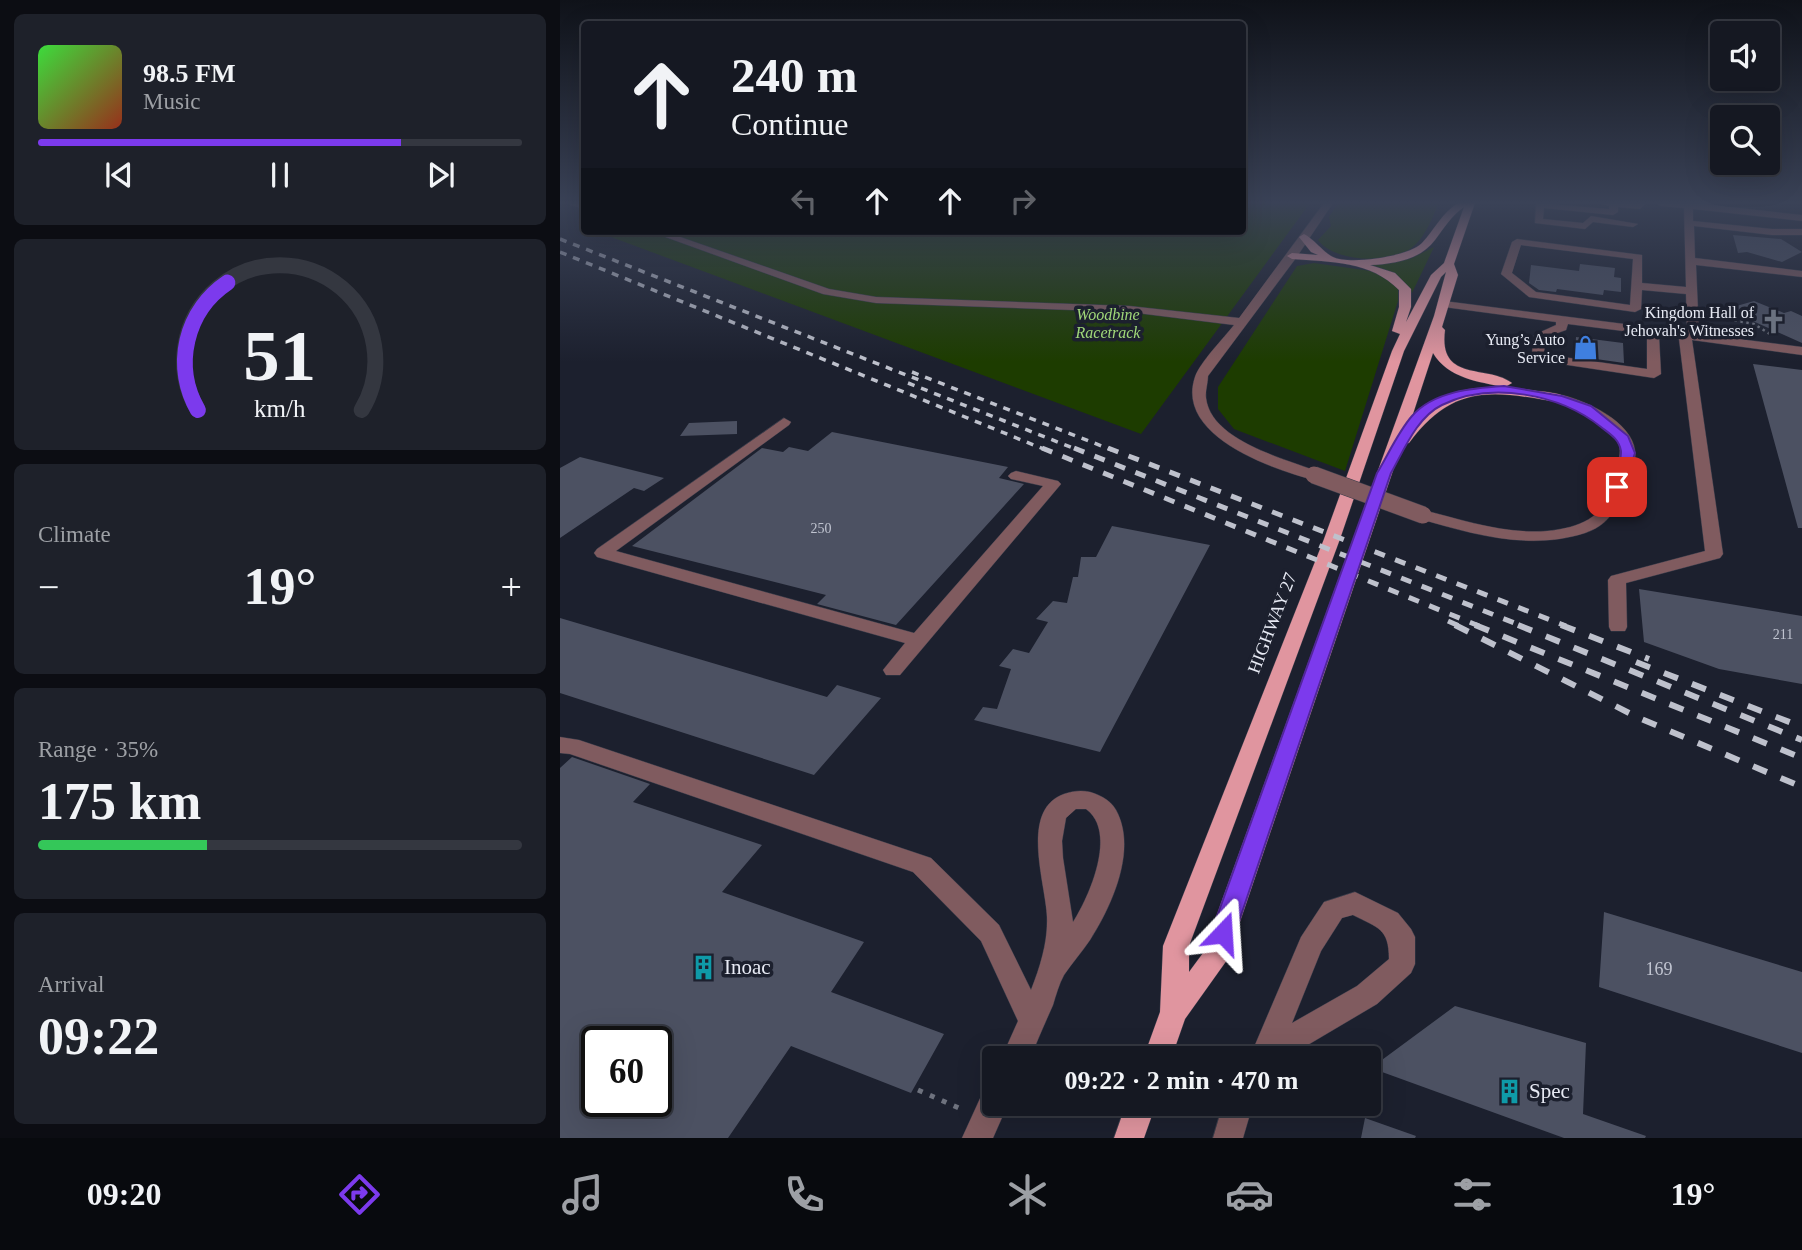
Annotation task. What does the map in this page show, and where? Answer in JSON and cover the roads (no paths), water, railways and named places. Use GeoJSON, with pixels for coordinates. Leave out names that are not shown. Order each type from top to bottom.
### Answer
{"type":"FeatureCollection","features":[{"type":"Feature","properties":{"kind":"main road"},"geometry":{"type":"LineString","coordinates":[[1293,256],[1352,261],[1402,256]]}},
{"type":"Feature","properties":{"kind":"main road"},"geometry":{"type":"LineString","coordinates":[[1332,256],[1352,261]]}},
{"type":"Feature","properties":{"kind":"main road","name":"HIGHWAY 27"},"geometry":{"type":"LineString","coordinates":[[1174,1012],[1176,946],[1332,539],[1398,351],[1436,275],[1449,264],[1452,256]]}},
{"type":"Feature","properties":{"kind":"main road"},"geometry":{"type":"LineString","coordinates":[[1331,259],[1381,271],[1399,280],[1405,289],[1405,307],[1398,331],[1398,351]]}},
{"type":"Feature","properties":{"kind":"main road","name":"HIGHWAY 27"},"geometry":{"type":"LineString","coordinates":[[1162,1046],[1174,1012],[1214,960],[1442,310],[1453,275],[1449,264]]}},
{"type":"Feature","properties":{"kind":"main road"},"geometry":{"type":"LineString","coordinates":[[1442,310],[1438,350],[1444,361],[1466,373],[1536,389],[1562,399]]}},
{"type":"Feature","properties":{"kind":"main road"},"geometry":{"type":"LineString","coordinates":[[1384,473],[1417,419],[1437,402],[1475,391],[1504,390],[1562,399]]}},
{"type":"Feature","properties":{"kind":"main road"},"geometry":{"type":"LineString","coordinates":[[1129,1138],[1137,1116]]}},
{"type":"Feature","properties":{"kind":"street"},"geometry":{"type":"LineString","coordinates":[[725,256],[827,292],[876,300],[1129,309],[1241,322]]}},
{"type":"Feature","properties":{"kind":"street"},"geometry":{"type":"LineString","coordinates":[[1292,256],[1202,376],[1197,390],[1203,416],[1219,434],[1314,475],[1423,515],[1513,535],[1548,534],[1579,530],[1604,516],[1628,453],[1623,438],[1587,409],[1562,399]]}},
{"type":"Feature","properties":{"kind":"street"},"geometry":{"type":"LineString","coordinates":[[1512,256],[1506,274],[1533,295],[1634,309],[1638,257],[1631,256]]}},
{"type":"Feature","properties":{"kind":"street"},"geometry":{"type":"LineString","coordinates":[[1618,627],[1616,580],[1714,554],[1689,336],[1692,313],[1690,256]]}},
{"type":"Feature","properties":{"kind":"street"},"geometry":{"type":"LineString","coordinates":[[1690,261],[1802,274]]}},
{"type":"Feature","properties":{"kind":"street"},"geometry":{"type":"LineString","coordinates":[[1637,286],[1691,291]]}},
{"type":"Feature","properties":{"kind":"street"},"geometry":{"type":"LineString","coordinates":[[1591,323],[1592,303]]}},
{"type":"Feature","properties":{"kind":"street"},"geometry":{"type":"LineString","coordinates":[[1442,310],[1562,319],[1802,351]]}},
{"type":"Feature","properties":{"kind":"street"},"geometry":{"type":"LineString","coordinates":[[1562,319],[1562,327],[1541,335],[1538,353],[1545,358],[1654,374],[1653,331]]}},
{"type":"Feature","properties":{"kind":"street"},"geometry":{"type":"LineString","coordinates":[[784,422],[603,553],[918,640]]}},
{"type":"Feature","properties":{"kind":"street"},"geometry":{"type":"LineString","coordinates":[[893,670],[1053,484],[1016,476]]}},
{"type":"Feature","properties":{"kind":"street"},"geometry":{"type":"LineString","coordinates":[[560,745],[606,757],[922,865],[990,933],[1031,1019]]}},
{"type":"Feature","properties":{"kind":"street"},"geometry":{"type":"LineString","coordinates":[[1020,1046],[1052,970],[1088,920],[1106,877],[1113,839],[1112,822],[1104,809],[1092,801],[1076,800],[1061,806],[1052,818],[1050,850],[1060,922],[1052,970]]}},
{"type":"Feature","properties":{"kind":"street"},"geometry":{"type":"LineString","coordinates":[[1355,903],[1389,921],[1402,937],[1402,964],[1367,995],[1265,1056],[1310,946],[1333,910],[1355,903]]}},
{"type":"Feature","properties":{"kind":"street"},"geometry":{"type":"LineString","coordinates":[[977,1138],[988,1116]]}},
{"type":"Feature","properties":{"kind":"street"},"geometry":{"type":"LineString","coordinates":[[1228,1138],[1234,1116]]}},
{"type":"Feature","properties":{"kind":"railway"},"geometry":{"type":"LineString","coordinates":[[570,256],[1046,450]]}},
{"type":"Feature","properties":{"kind":"railway"},"geometry":{"type":"LineString","coordinates":[[604,256],[919,380]]}},
{"type":"Feature","properties":{"kind":"railway"},"geometry":{"type":"LineString","coordinates":[[912,372],[1112,450]]}},
{"type":"Feature","properties":{"kind":"railway"},"geometry":{"type":"LineString","coordinates":[[908,383],[1078,450]]}},
{"type":"Feature","properties":{"kind":"railway"},"geometry":{"type":"LineString","coordinates":[[1042,448],[1479,626]]}},
{"type":"Feature","properties":{"kind":"railway"},"geometry":{"type":"LineString","coordinates":[[1074,448],[1522,626]]}},
{"type":"Feature","properties":{"kind":"railway"},"geometry":{"type":"LineString","coordinates":[[1108,448],[1566,626]]}},
{"type":"Feature","properties":{"kind":"railway"},"geometry":{"type":"LineString","coordinates":[[1448,621],[1459,626]]}},
{"type":"Feature","properties":{"kind":"railway"},"geometry":{"type":"LineString","coordinates":[[1455,625],[1639,718],[1802,787]]}},
{"type":"Feature","properties":{"kind":"railway"},"geometry":{"type":"LineString","coordinates":[[1475,625],[1802,758]]}},
{"type":"Feature","properties":{"kind":"railway"},"geometry":{"type":"LineString","coordinates":[[1518,625],[1802,740]]}},
{"type":"Feature","properties":{"kind":"railway"},"geometry":{"type":"LineString","coordinates":[[1561,625],[1649,659]]}},
{"type":"Feature","properties":{"kind":"railway"},"geometry":{"type":"LineString","coordinates":[[1636,662],[1802,727]]}},
{"type":"Feature","properties":{"kind":"place","name":"Kingdom Hall of Jehovah's Witnesses"},"geometry":{"type":"Point","coordinates":[1774,321]}},
{"type":"Feature","properties":{"kind":"place","name":"Yung’s Auto Service"},"geometry":{"type":"Point","coordinates":[1585,348]}},
{"type":"Feature","properties":{"kind":"place","name":"Inoac"},"geometry":{"type":"Point","coordinates":[704,967]}},
{"type":"Feature","properties":{"kind":"place","name":"Spec"},"geometry":{"type":"Point","coordinates":[1509,1091]}},
{"type":"Feature","properties":{"kind":"park label","name":"Woodbine Racetrack"},"geometry":{"type":"Point","coordinates":[1108,323]}}]}
